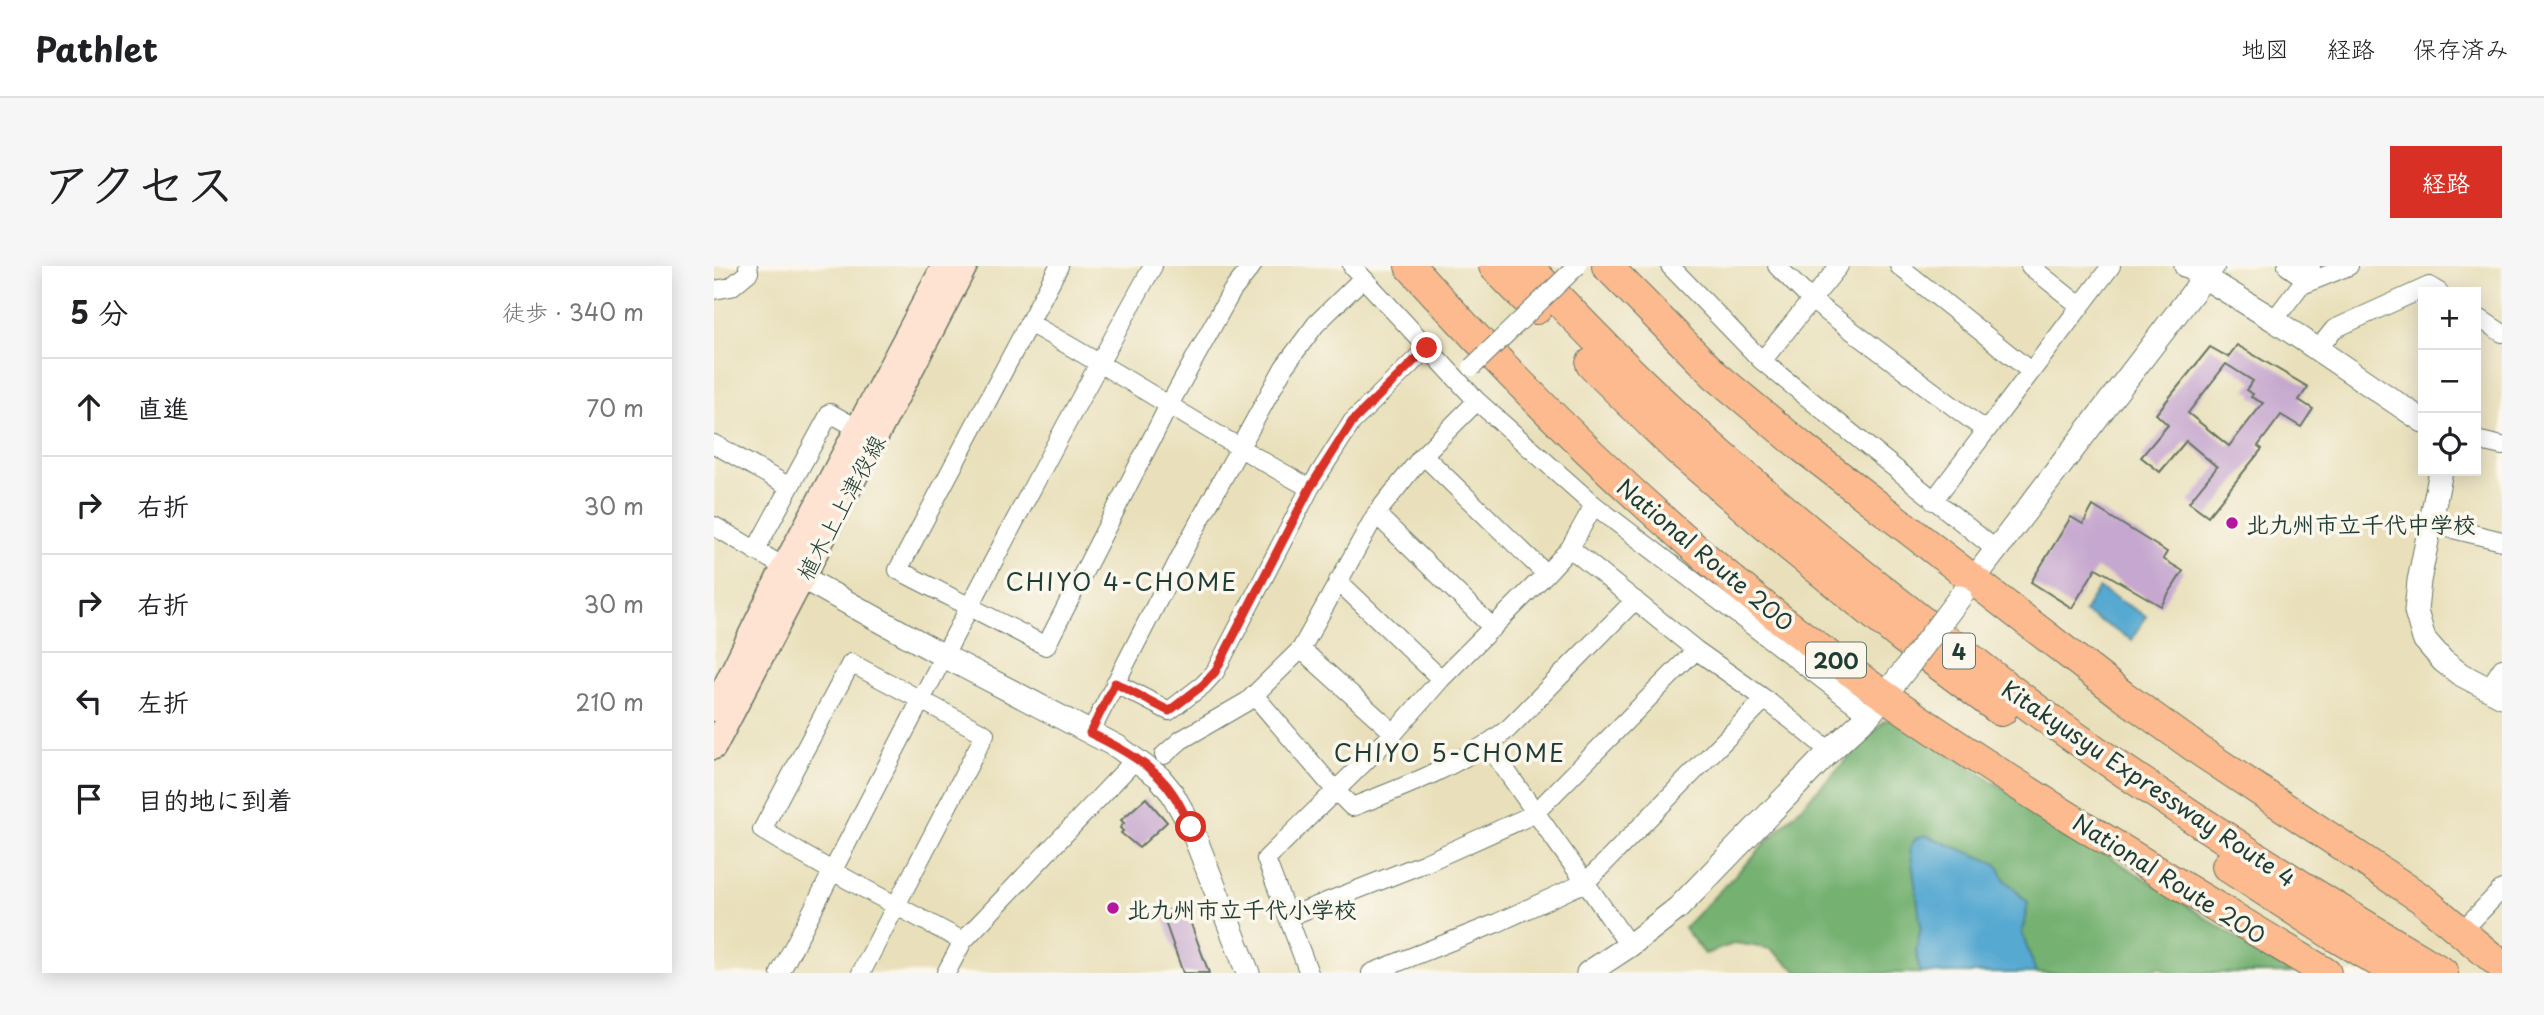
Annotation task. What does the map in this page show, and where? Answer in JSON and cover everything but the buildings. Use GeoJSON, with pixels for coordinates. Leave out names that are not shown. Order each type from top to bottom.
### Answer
{"type":"FeatureCollection","features":[{"type":"Feature","properties":{"kind":"highway","name":"National Route 200"},"geometry":{"type":"LineString","coordinates":[[1410,266],[1539,402],[1638,500],[1876,705],[1962,749],[2326,973]]}},
{"type":"Feature","properties":{"kind":"highway","name":"Kitakyusyu Expressway Route 4"},"geometry":{"type":"LineString","coordinates":[[1496,266],[1676,448],[1903,637],[2034,735],[2162,823],[2333,934],[2399,973]]}},
{"type":"Feature","properties":{"kind":"highway","name":"Kitakyusyu Expressway Route 4"},"geometry":{"type":"LineString","coordinates":[[1526,266],[1588,331],[1694,433],[1814,537],[1915,617],[2047,718],[2186,813],[2346,916],[2442,973]]}},
{"type":"Feature","properties":{"kind":"highway"},"geometry":{"type":"LineString","coordinates":[[1606,266],[1715,375],[1966,588],[2203,753],[2422,899],[2502,967]]}},
{"type":"Feature","properties":{"kind":"main road","name":"植木上上津役線"},"geometry":{"type":"LineString","coordinates":[[714,747],[857,428],[944,266]]}},
{"type":"Feature","properties":{"kind":"main road","name":"植木上上津役線"},"geometry":{"type":"LineString","coordinates":[[714,709],[965,266]]}},
{"type":"Feature","properties":{"kind":"street"},"geometry":{"type":"LineString","coordinates":[[714,290],[731,287],[749,272],[748,266]]}},
{"type":"Feature","properties":{"kind":"street"},"geometry":{"type":"LineString","coordinates":[[1059,266],[898,570],[1046,646],[1169,405],[1232,291],[1252,266]]}},
{"type":"Feature","properties":{"kind":"street"},"geometry":{"type":"LineString","coordinates":[[779,973],[920,701],[1153,266]]}},
{"type":"Feature","properties":{"kind":"street"},"geometry":{"type":"LineString","coordinates":[[1457,381],[1577,266]]}},
{"type":"Feature","properties":{"kind":"street"},"geometry":{"type":"LineString","coordinates":[[1670,266],[1762,361],[1995,549]]}},
{"type":"Feature","properties":{"kind":"street"},"geometry":{"type":"LineString","coordinates":[[1777,266],[1811,300],[1986,431]]}},
{"type":"Feature","properties":{"kind":"street"},"geometry":{"type":"LineString","coordinates":[[1762,361],[1839,266]]}},
{"type":"Feature","properties":{"kind":"street"},"geometry":{"type":"LineString","coordinates":[[1899,266],[2029,370]]}},
{"type":"Feature","properties":{"kind":"street"},"geometry":{"type":"LineString","coordinates":[[2030,266],[2080,306]]}},
{"type":"Feature","properties":{"kind":"street"},"geometry":{"type":"LineString","coordinates":[[1933,501],[2029,370],[2111,266]]}},
{"type":"Feature","properties":{"kind":"street"},"geometry":{"type":"LineString","coordinates":[[2287,266],[2297,273],[2311,266]]}},
{"type":"Feature","properties":{"kind":"street"},"geometry":{"type":"LineString","coordinates":[[2274,320],[2300,286],[2349,266]]}},
{"type":"Feature","properties":{"kind":"street"},"geometry":{"type":"LineString","coordinates":[[1588,973],[1629,946],[1678,908],[1876,705],[2143,359],[2201,270],[2222,287],[2418,418]]}},
{"type":"Feature","properties":{"kind":"street"},"geometry":{"type":"LineString","coordinates":[[1090,733],[1238,449],[1284,367],[1357,272],[1477,401],[1594,505],[1876,705]]}},
{"type":"Feature","properties":{"kind":"street"},"geometry":{"type":"LineString","coordinates":[[2318,349],[2334,329],[2418,291]]}},
{"type":"Feature","properties":{"kind":"street"},"geometry":{"type":"LineString","coordinates":[[2481,319],[2502,333]]}},
{"type":"Feature","properties":{"kind":"street"},"geometry":{"type":"LineString","coordinates":[[1029,323],[1100,362],[1238,449],[1310,488]]}},
{"type":"Feature","properties":{"kind":"street"},"geometry":{"type":"LineString","coordinates":[[1115,683],[1169,711],[1203,685],[1215,672],[1310,488],[1352,422],[1427,348]]}},
{"type":"Feature","properties":{"kind":"street"},"geometry":{"type":"LineString","coordinates":[[1164,755],[1181,740],[1248,701],[1301,649],[1376,514],[1423,455],[1477,401]]}},
{"type":"Feature","properties":{"kind":"street"},"geometry":{"type":"LineString","coordinates":[[755,551],[830,413],[857,428]]}},
{"type":"Feature","properties":{"kind":"street"},"geometry":{"type":"LineString","coordinates":[[2481,441],[2502,446]]}},
{"type":"Feature","properties":{"kind":"street"},"geometry":{"type":"LineString","coordinates":[[714,444],[790,487]]}},
{"type":"Feature","properties":{"kind":"street"},"geometry":{"type":"LineString","coordinates":[[1423,455],[1546,574]]}},
{"type":"Feature","properties":{"kind":"street"},"geometry":{"type":"LineString","coordinates":[[2440,476],[2419,581],[2416,611],[2424,639],[2443,661],[2460,674],[2495,692],[2502,668]]}},
{"type":"Feature","properties":{"kind":"street"},"geometry":{"type":"LineString","coordinates":[[1309,973],[1266,859],[1394,733],[1441,679],[1546,574],[1570,548],[1594,505]]}},
{"type":"Feature","properties":{"kind":"street"},"geometry":{"type":"LineString","coordinates":[[1376,514],[1493,628]]}},
{"type":"Feature","properties":{"kind":"street"},"geometry":{"type":"LineString","coordinates":[[2432,524],[2502,541]]}},
{"type":"Feature","properties":{"kind":"street"},"geometry":{"type":"LineString","coordinates":[[714,526],[944,656],[1118,747],[1159,777],[1172,793],[1191,827],[1248,973]]}},
{"type":"Feature","properties":{"kind":"street"},"geometry":{"type":"LineString","coordinates":[[1570,548],[1696,650],[1765,699],[1830,751]]}},
{"type":"Feature","properties":{"kind":"street"},"geometry":{"type":"LineString","coordinates":[[1338,582],[1441,679]]}},
{"type":"Feature","properties":{"kind":"street"},"geometry":{"type":"LineString","coordinates":[[1254,695],[1352,807],[1419,781],[1488,744],[1508,729],[1635,600]]}},
{"type":"Feature","properties":{"kind":"street"},"geometry":{"type":"LineString","coordinates":[[1301,649],[1394,733]]}},
{"type":"Feature","properties":{"kind":"street"},"geometry":{"type":"LineString","coordinates":[[1288,917],[1425,863],[1534,814],[1696,650]]}},
{"type":"Feature","properties":{"kind":"street"},"geometry":{"type":"LineString","coordinates":[[860,973],[897,905],[985,734],[850,663],[762,830],[832,873],[897,905],[962,942]]}},
{"type":"Feature","properties":{"kind":"street"},"geometry":{"type":"LineString","coordinates":[[1371,973],[1497,923],[1586,881],[1765,699]]}},
{"type":"Feature","properties":{"kind":"street"},"geometry":{"type":"LineString","coordinates":[[1488,744],[1534,814],[1586,881],[1629,946]]}},
{"type":"Feature","properties":{"kind":"street"},"geometry":{"type":"LineString","coordinates":[[946,973],[962,942],[1135,760]]}},
{"type":"Feature","properties":{"kind":"street"},"geometry":{"type":"LineString","coordinates":[[2462,932],[2502,889]]}},
{"type":"Feature","properties":{"kind":"green space"},"geometry":{"type":"Polygon","coordinates":[[[1895,719],[2292,973],[2168,973],[2160,967],[2140,973],[2036,973],[2022,933],[2028,903],[2005,880],[1996,864],[1918,899],[1921,926],[1916,952],[1920,973],[1799,973],[1771,949],[1736,943],[1705,954],[1684,928],[1884,721],[1895,719]]]}},
{"type":"Feature","properties":{"kind":"water"},"geometry":{"type":"Polygon","coordinates":[[[2099,588],[2146,616],[2132,640],[2084,612],[2099,588]]]}},
{"type":"Feature","properties":{"kind":"water"},"geometry":{"type":"Polygon","coordinates":[[[1925,835],[1997,864],[2005,880],[2028,903],[2022,933],[2036,973],[1920,973],[1916,952],[1921,926],[1910,848],[1915,839],[1925,835]]]}},
{"type":"Feature","properties":{"kind":"place","name":"北九州市立千代中学校"},"geometry":{"type":"Point","coordinates":[2232,523]}},
{"type":"Feature","properties":{"kind":"place","name":"北九州市立千代小学校"},"geometry":{"type":"Point","coordinates":[1113,908]}},
{"type":"Feature","properties":{"kind":"district","name":"CHIYO 4-CHOME"},"geometry":{"type":"Point","coordinates":[1122,581]}},
{"type":"Feature","properties":{"kind":"district","name":"CHIYO 5-CHOME"},"geometry":{"type":"Point","coordinates":[1450,752]}},
{"type":"Feature","properties":{"kind":"route"},"geometry":{"type":"LineString","coordinates":[[1191,827],[1172,793],[1159,777],[1118,747],[1090,733],[1115,683],[1169,711],[1203,685],[1215,672],[1310,488],[1352,422],[1427,348]]}}]}
